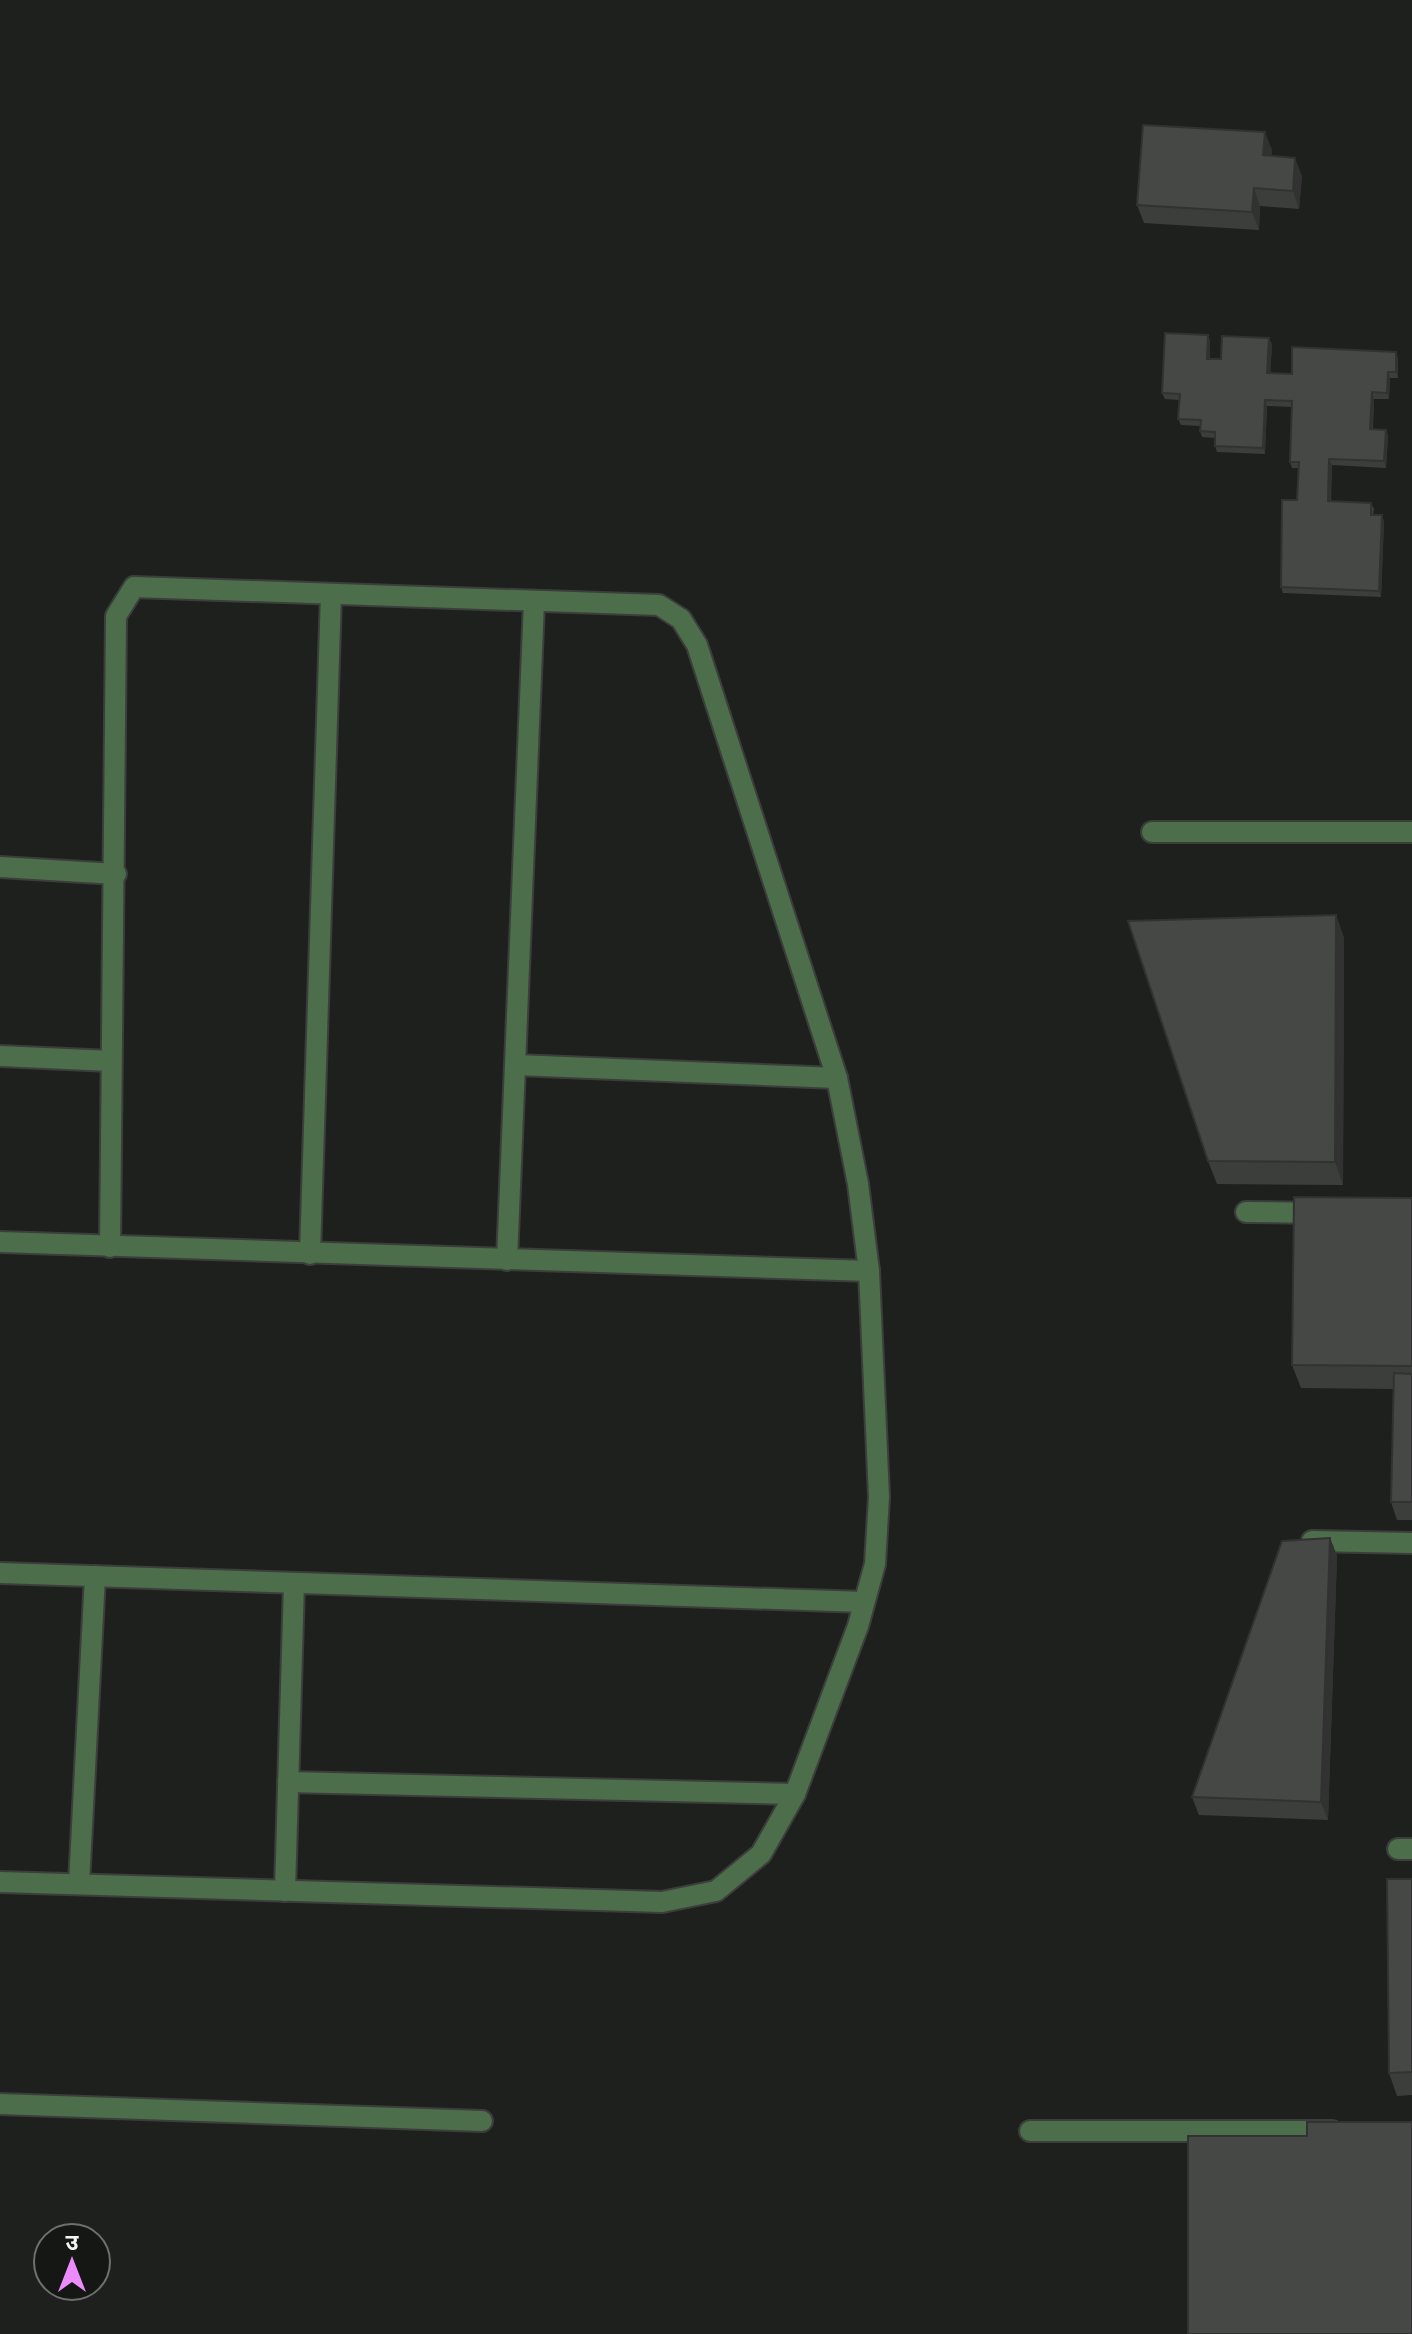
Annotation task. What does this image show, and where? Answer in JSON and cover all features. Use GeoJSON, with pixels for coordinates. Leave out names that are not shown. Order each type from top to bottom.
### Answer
{"type":"FeatureCollection","features":[{"type":"Feature","properties":{"kind":"street"},"geometry":{"type":"LineString","coordinates":[[0,1882],[662,1902],[716,1891],[761,1854],[795,1794],[875,1564],[879,1497],[869,1271],[858,1184],[837,1078],[697,645],[681,619],[659,605],[134,587],[116,616],[116,874],[110,1247]]}},
{"type":"Feature","properties":{"kind":"street"},"geometry":{"type":"LineString","coordinates":[[310,1254],[331,594]]}},
{"type":"Feature","properties":{"kind":"street"},"geometry":{"type":"LineString","coordinates":[[507,1260],[534,602]]}},
{"type":"Feature","properties":{"kind":"street"},"geometry":{"type":"LineString","coordinates":[[1152,832],[1412,832]]}},
{"type":"Feature","properties":{"kind":"street"},"geometry":{"type":"LineString","coordinates":[[0,867],[116,874]]}},
{"type":"Feature","properties":{"kind":"street"},"geometry":{"type":"LineString","coordinates":[[0,1056],[111,1061]]}},
{"type":"Feature","properties":{"kind":"street"},"geometry":{"type":"LineString","coordinates":[[516,1065],[837,1078]]}},
{"type":"Feature","properties":{"kind":"street"},"geometry":{"type":"LineString","coordinates":[[1246,1212],[1337,1213]]}},
{"type":"Feature","properties":{"kind":"street"},"geometry":{"type":"LineString","coordinates":[[0,1242],[869,1271]]}},
{"type":"Feature","properties":{"kind":"street"},"geometry":{"type":"LineString","coordinates":[[1312,1541],[1412,1543]]}},
{"type":"Feature","properties":{"kind":"street"},"geometry":{"type":"LineString","coordinates":[[0,1573],[864,1602]]}},
{"type":"Feature","properties":{"kind":"street"},"geometry":{"type":"LineString","coordinates":[[79,1884],[95,1576]]}},
{"type":"Feature","properties":{"kind":"street"},"geometry":{"type":"LineString","coordinates":[[285,1891],[294,1583]]}},
{"type":"Feature","properties":{"kind":"street"},"geometry":{"type":"LineString","coordinates":[[288,1782],[795,1794]]}},
{"type":"Feature","properties":{"kind":"street"},"geometry":{"type":"LineString","coordinates":[[0,2104],[482,2121]]}},
{"type":"Feature","properties":{"kind":"street"},"geometry":{"type":"LineString","coordinates":[[1030,2131],[1348,2131]]}},
{"type":"Feature","properties":{"kind":"building"},"geometry":{"type":"Polygon","coordinates":[[[1143,125],[1265,132],[1263,155],[1295,158],[1293,191],[1254,188],[1252,212],[1137,205],[1143,125]]]}},
{"type":"Feature","properties":{"kind":"building"},"geometry":{"type":"Polygon","coordinates":[[[1165,333],[1208,335],[1207,359],[1221,359],[1222,336],[1269,338],[1267,373],[1292,374],[1292,347],[1396,352],[1396,372],[1388,372],[1387,393],[1372,392],[1370,429],[1386,430],[1384,461],[1329,459],[1328,501],[1371,503],[1371,515],[1382,515],[1379,591],[1281,587],[1282,500],[1297,500],[1299,462],[1290,462],[1292,401],[1265,400],[1263,448],[1215,446],[1215,432],[1200,431],[1201,420],[1178,419],[1180,394],[1162,393],[1165,333]]]}},
{"type":"Feature","properties":{"kind":"building"},"geometry":{"type":"Polygon","coordinates":[[[1336,915],[1335,1162],[1208,1161],[1128,921],[1336,915]]]}},
{"type":"Feature","properties":{"kind":"building"},"geometry":{"type":"Polygon","coordinates":[[[1294,1197],[1412,1198],[1412,1366],[1292,1365],[1294,1197]]]}},
{"type":"Feature","properties":{"kind":"building"},"geometry":{"type":"Polygon","coordinates":[[[1394,1373],[1412,1374],[1412,1502],[1391,1502],[1394,1373]]]}},
{"type":"Feature","properties":{"kind":"building"},"geometry":{"type":"Polygon","coordinates":[[[1330,1538],[1321,1802],[1192,1797],[1282,1541],[1330,1538]]]}},
{"type":"Feature","properties":{"kind":"building"},"geometry":{"type":"Polygon","coordinates":[[[1387,1879],[1412,1879],[1412,2072],[1389,2073],[1387,1879]]]}},
{"type":"Feature","properties":{"kind":"building"},"geometry":{"type":"Polygon","coordinates":[[[1307,2122],[1412,2122],[1412,2334],[1188,2334],[1188,2136],[1307,2136],[1307,2122]]]}}]}
